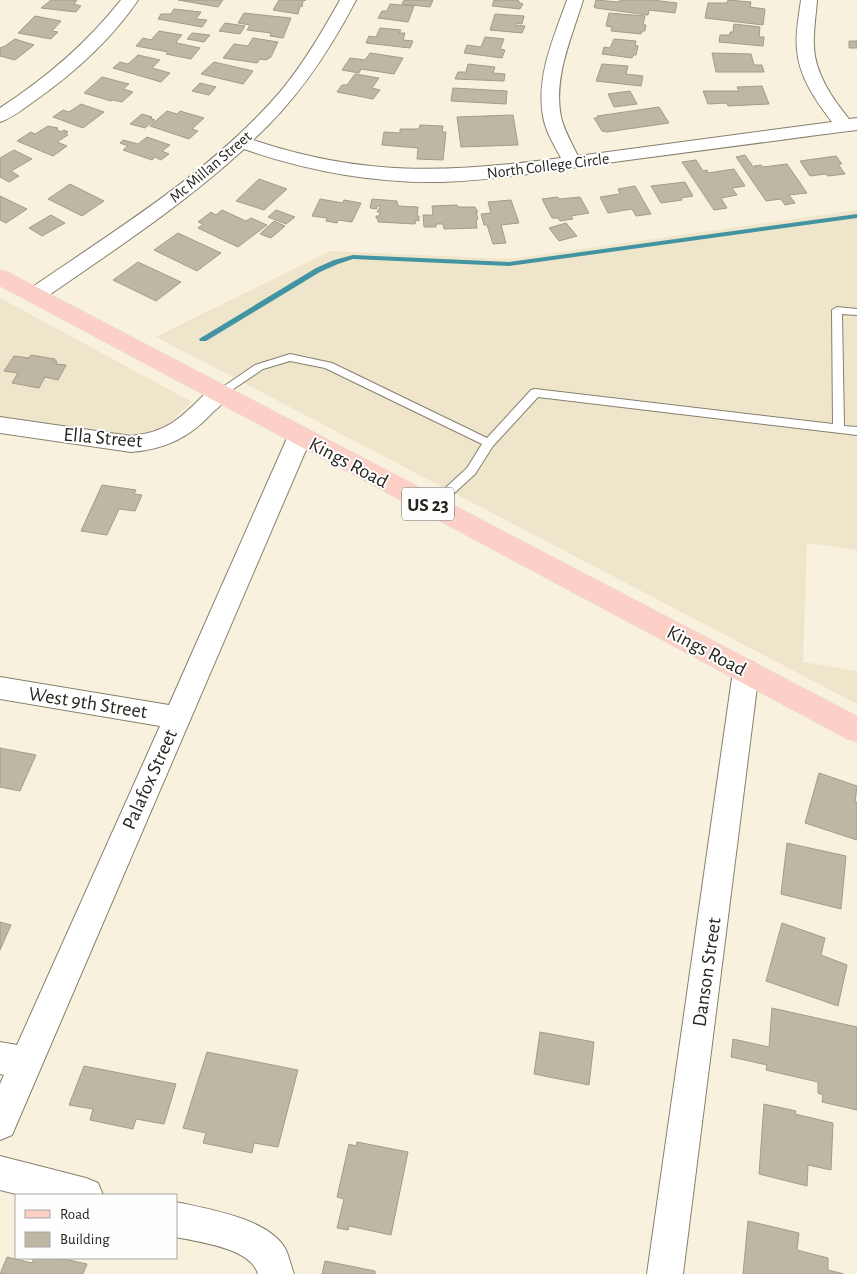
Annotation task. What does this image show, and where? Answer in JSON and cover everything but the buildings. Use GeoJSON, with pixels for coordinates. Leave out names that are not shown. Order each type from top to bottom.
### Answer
{"type":"FeatureCollection","features":[{"type":"Feature","properties":{"kind":"main road","name":"Kings Road"},"geometry":{"type":"LineString","coordinates":[[0,277],[857,730]]}},
{"type":"Feature","properties":{"kind":"street"},"geometry":{"type":"LineString","coordinates":[[0,116],[71,63],[130,0]]}},
{"type":"Feature","properties":{"kind":"street","name":"Mc Millan Street"},"geometry":{"type":"LineString","coordinates":[[34,295],[192,184],[240,142],[278,105],[314,60],[348,0]]}},
{"type":"Feature","properties":{"kind":"street"},"geometry":{"type":"LineString","coordinates":[[573,163],[552,118],[550,94],[554,67],[576,0]]}},
{"type":"Feature","properties":{"kind":"street"},"geometry":{"type":"LineString","coordinates":[[809,0],[805,54],[812,76],[822,96],[851,125]]}},
{"type":"Feature","properties":{"kind":"street","name":"North College Circle"},"geometry":{"type":"LineString","coordinates":[[240,142],[320,165],[432,176],[491,174],[851,125]]}},
{"type":"Feature","properties":{"kind":"street","name":"Ella Street"},"geometry":{"type":"LineString","coordinates":[[0,426],[130,444],[145,443],[174,434],[185,427],[219,393]]}},
{"type":"Feature","properties":{"kind":"street","name":"Palafox Street"},"geometry":{"type":"LineString","coordinates":[[0,1123],[13,1061],[176,717],[300,436]]}},
{"type":"Feature","properties":{"kind":"street","name":"Danson Street"},"geometry":{"type":"LineString","coordinates":[[665,1274],[746,671]]}},
{"type":"Feature","properties":{"kind":"street","name":"West 9th Street"},"geometry":{"type":"LineString","coordinates":[[0,688],[176,717]]}},
{"type":"Feature","properties":{"kind":"street"},"geometry":{"type":"LineString","coordinates":[[0,1173],[82,1194]]}},
{"type":"Feature","properties":{"kind":"street"},"geometry":{"type":"LineString","coordinates":[[178,1220],[247,1237],[269,1254],[276,1274]]}},
{"type":"Feature","properties":{"kind":"lane"},"geometry":{"type":"LineString","coordinates":[[839,429],[837,310],[857,312]]}},
{"type":"Feature","properties":{"kind":"lane"},"geometry":{"type":"LineString","coordinates":[[219,393],[259,367],[290,357],[328,365],[490,443]]}},
{"type":"Feature","properties":{"kind":"lane"},"geometry":{"type":"LineString","coordinates":[[433,506],[471,471],[490,443],[535,393],[857,431]]}},
{"type":"Feature","properties":{"kind":"shaded area"},"geometry":{"type":"Polygon","coordinates":[[[857,210],[857,550],[807,543],[803,662],[857,671],[857,704],[156,337],[330,251],[511,259],[857,210]]]}},
{"type":"Feature","properties":{"kind":"shaded area"},"geometry":{"type":"Polygon","coordinates":[[[0,298],[192,402],[169,424],[152,433],[134,436],[0,417],[0,298]]]}},
{"type":"Feature","properties":{"kind":"waterway"},"geometry":{"type":"LineString","coordinates":[[203,339],[318,270],[353,257],[509,264],[857,216]]}}]}
